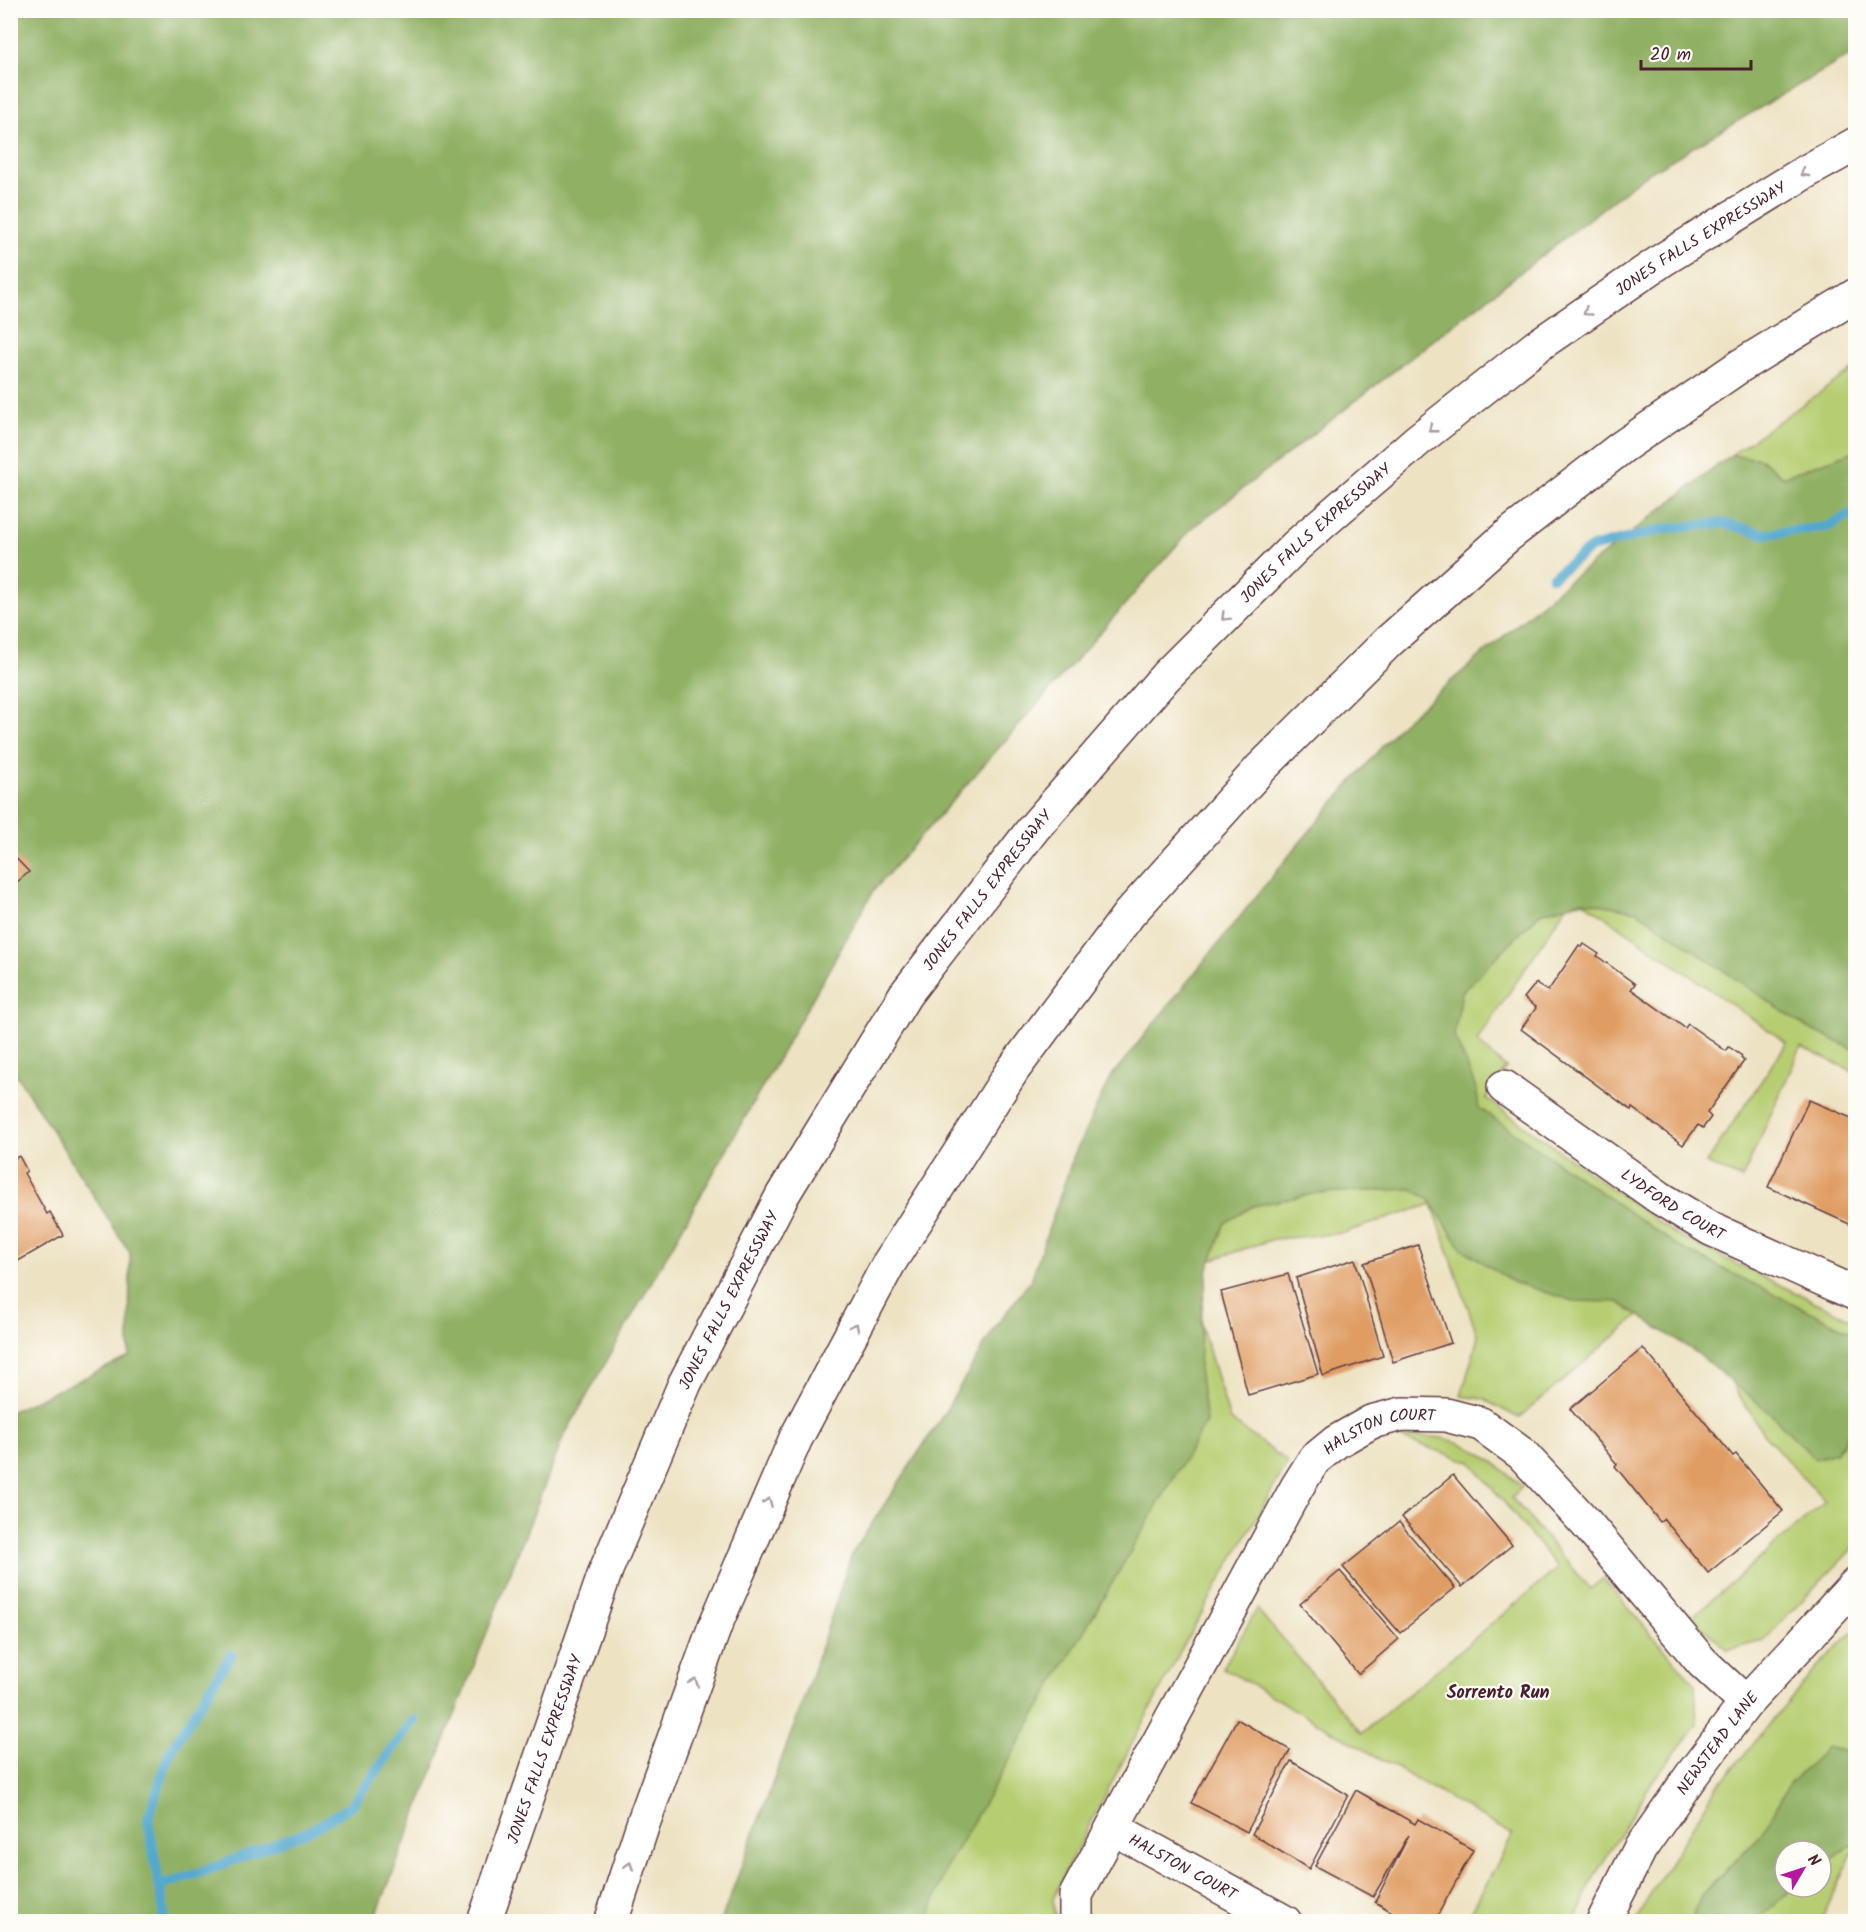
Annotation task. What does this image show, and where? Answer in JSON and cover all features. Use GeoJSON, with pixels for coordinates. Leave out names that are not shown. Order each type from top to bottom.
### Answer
{"type":"FeatureCollection","features":[{"type":"Feature","properties":{"kind":"main road","name":"JONES FALLS EXPRESSWAY"},"geometry":{"type":"LineString","coordinates":[[484,1922],[606,1570],[685,1383],[782,1196],[905,995],[1032,829],[1166,676],[1297,545],[1418,440],[1537,346],[1664,259],[1802,174],[1856,144]]}},
{"type":"Feature","properties":{"kind":"main road"},"geometry":{"type":"LineString","coordinates":[[611,1922],[644,1821],[715,1626],[796,1438],[889,1263],[1012,1071],[1128,914],[1261,768],[1389,641],[1506,537],[1622,447],[1740,366],[1856,295]]}},
{"type":"Feature","properties":{"kind":"main road","name":"LYDFORD COURT"},"geometry":{"type":"LineString","coordinates":[[1504,1087],[1660,1198],[1711,1229],[1856,1294]]}},
{"type":"Feature","properties":{"kind":"main road","name":"HALSTON COURT"},"geometry":{"type":"LineString","coordinates":[[1076,1922],[1076,1895],[1297,1487],[1314,1460],[1336,1442],[1371,1422],[1402,1414],[1446,1415],[1481,1425],[1522,1454],[1586,1523],[1702,1662],[1746,1703]]}},
{"type":"Feature","properties":{"kind":"main road","name":"NEWSTEAD LANE"},"geometry":{"type":"LineString","coordinates":[[1603,1922],[1650,1834],[1746,1703],[1856,1584]]}},
{"type":"Feature","properties":{"kind":"main road","name":"HALSTON COURT"},"geometry":{"type":"LineString","coordinates":[[1113,1828],[1285,1922]]}},
{"type":"Feature","properties":{"kind":"green space"},"geometry":{"type":"Polygon","coordinates":[[[11,11],[1855,11],[1855,52],[1644,176],[1191,529],[874,890],[563,1438],[374,1921],[11,1921],[10,1412],[129,1357],[130,1253],[11,1066],[11,11]]]}},
{"type":"Feature","properties":{"kind":"green space"},"geometry":{"type":"Polygon","coordinates":[[[1855,368],[1855,451],[1782,477],[1761,459],[1731,455],[1855,368]]]}},
{"type":"Feature","properties":{"kind":"green space"},"geometry":{"type":"Polygon","coordinates":[[[1855,451],[1855,1050],[1804,1026],[1637,911],[1583,901],[1540,913],[1462,992],[1454,1035],[1476,1088],[1479,1108],[1681,1248],[1855,1334],[1855,1426],[1835,1453],[1815,1459],[1770,1413],[1697,1353],[1618,1302],[1574,1301],[1513,1282],[1461,1248],[1429,1199],[1412,1189],[1317,1193],[1253,1206],[1225,1223],[1208,1269],[1202,1309],[1199,1368],[1206,1422],[946,1868],[928,1921],[721,1921],[801,1707],[852,1554],[945,1412],[993,1330],[1031,1280],[1074,1155],[1110,1078],[1296,847],[1402,723],[1561,587],[1731,455],[1761,459],[1783,477],[1855,451]]]}},
{"type":"Feature","properties":{"kind":"green space"},"geometry":{"type":"Polygon","coordinates":[[[1855,507],[1855,1072],[1801,1047],[1742,1179],[1706,1163],[1787,1043],[1574,895],[1477,1041],[1506,1068],[1486,1098],[1678,1236],[1855,1321],[1855,1546],[1763,1641],[1728,1650],[1691,1618],[1825,1502],[1763,1433],[1722,1368],[1658,1299],[1519,1418],[1483,1399],[1461,1396],[1478,1337],[1432,1204],[1343,1233],[1274,1239],[1184,1269],[1230,1420],[1288,1462],[1182,1648],[1065,1872],[1053,1899],[1055,1916],[1014,1922],[902,1922],[1121,1303],[1855,507]]]}},
{"type":"Feature","properties":{"kind":"green space"},"geometry":{"type":"Polygon","coordinates":[[[1397,1437],[1448,1439],[1483,1454],[1503,1470],[1522,1487],[1512,1498],[1590,1589],[1603,1579],[1695,1684],[1697,1725],[1653,1780],[1589,1885],[1576,1921],[1466,1921],[1513,1835],[1223,1668],[1257,1609],[1362,1733],[1558,1568],[1471,1462],[1397,1437]]]}},
{"type":"Feature","properties":{"kind":"green space"},"geometry":{"type":"Polygon","coordinates":[[[1855,1630],[1855,1854],[1852,1853],[1833,1895],[1833,1839],[1773,1839],[1773,1899],[1831,1899],[1821,1921],[1636,1922],[1649,1896],[1717,1787],[1822,1662],[1855,1630]]]}},
{"type":"Feature","properties":{"kind":"green space"},"geometry":{"type":"Polygon","coordinates":[[[1827,1748],[1855,1752],[1855,1846],[1850,1846],[1833,1858],[1833,1839],[1773,1839],[1773,1899],[1781,1899],[1756,1921],[1692,1921],[1701,1895],[1761,1835],[1789,1784],[1827,1748]]]}},
{"type":"Feature","properties":{"kind":"building"},"geometry":{"type":"Polygon","coordinates":[[[10,852],[29,872],[10,888],[10,852]]]}},
{"type":"Feature","properties":{"kind":"building"},"geometry":{"type":"Polygon","coordinates":[[[1584,944],[1635,984],[1631,989],[1685,1028],[1688,1024],[1726,1051],[1729,1047],[1742,1056],[1744,1061],[1707,1113],[1711,1117],[1703,1128],[1698,1125],[1683,1145],[1632,1108],[1631,1110],[1521,1029],[1536,1008],[1524,998],[1536,983],[1548,991],[1579,945],[1582,947],[1584,944]]]}},
{"type":"Feature","properties":{"kind":"building"},"geometry":{"type":"Polygon","coordinates":[[[1809,1100],[1856,1120],[1856,1227],[1768,1187],[1809,1100]]]}},
{"type":"Feature","properties":{"kind":"building"},"geometry":{"type":"Polygon","coordinates":[[[19,1156],[27,1171],[24,1173],[47,1214],[50,1212],[63,1235],[13,1264],[10,1260],[10,1161],[19,1156]]]}},
{"type":"Feature","properties":{"kind":"building"},"geometry":{"type":"Polygon","coordinates":[[[1418,1245],[1451,1343],[1393,1362],[1364,1263],[1418,1245]]]}},
{"type":"Feature","properties":{"kind":"building"},"geometry":{"type":"Polygon","coordinates":[[[1355,1259],[1383,1356],[1323,1376],[1296,1278],[1355,1259]]]}},
{"type":"Feature","properties":{"kind":"building"},"geometry":{"type":"Polygon","coordinates":[[[1288,1274],[1318,1374],[1248,1395],[1221,1292],[1288,1274]]]}},
{"type":"Feature","properties":{"kind":"building"},"geometry":{"type":"Polygon","coordinates":[[[1643,1348],[1733,1456],[1736,1454],[1783,1511],[1708,1573],[1664,1519],[1660,1522],[1615,1466],[1617,1464],[1570,1409],[1643,1348]]]}},
{"type":"Feature","properties":{"kind":"building"},"geometry":{"type":"Polygon","coordinates":[[[1453,1475],[1512,1545],[1462,1587],[1402,1517],[1453,1475]]]}},
{"type":"Feature","properties":{"kind":"building"},"geometry":{"type":"Polygon","coordinates":[[[1399,1522],[1455,1588],[1400,1633],[1343,1567],[1399,1522]]]}},
{"type":"Feature","properties":{"kind":"building"},"geometry":{"type":"Polygon","coordinates":[[[1340,1571],[1399,1639],[1358,1674],[1300,1604],[1340,1571]]]}},
{"type":"Feature","properties":{"kind":"building"},"geometry":{"type":"Polygon","coordinates":[[[1237,1719],[1290,1750],[1247,1832],[1191,1803],[1237,1719]]]}},
{"type":"Feature","properties":{"kind":"building"},"geometry":{"type":"Polygon","coordinates":[[[1291,1761],[1348,1795],[1309,1869],[1252,1834],[1291,1761]]]}},
{"type":"Feature","properties":{"kind":"building"},"geometry":{"type":"Polygon","coordinates":[[[1356,1790],[1415,1824],[1418,1819],[1473,1850],[1434,1922],[1409,1922],[1375,1902],[1409,1835],[1373,1897],[1315,1866],[1356,1790]]]}},
{"type":"Feature","properties":{"kind":"waterway"},"geometry":{"type":"LineString","coordinates":[[1552,577],[1591,548],[1664,529],[1722,523],[1765,534],[1827,527],[1856,511]]}},
{"type":"Feature","properties":{"kind":"waterway"},"geometry":{"type":"LineString","coordinates":[[162,1922],[164,1912],[148,1819],[170,1752],[231,1655]]}},
{"type":"Feature","properties":{"kind":"waterway"},"geometry":{"type":"LineString","coordinates":[[160,1886],[313,1829],[351,1806],[414,1720]]}},
{"type":"Feature","properties":{"kind":"district","name":"Sorrento Run"},"geometry":{"type":"Point","coordinates":[1498,1692]}}]}
